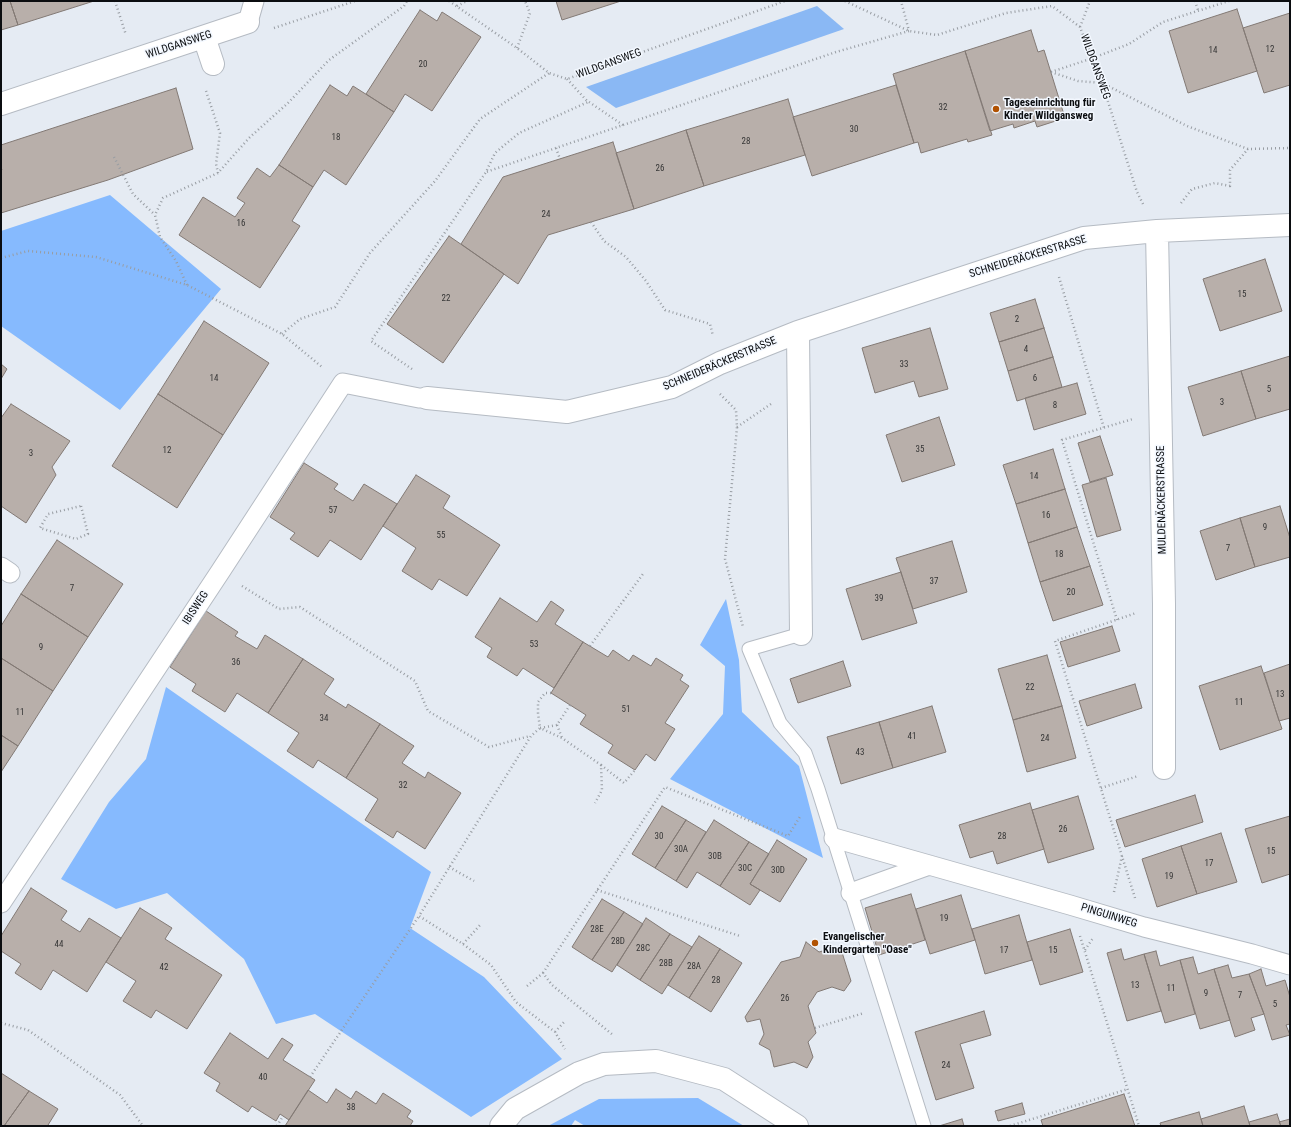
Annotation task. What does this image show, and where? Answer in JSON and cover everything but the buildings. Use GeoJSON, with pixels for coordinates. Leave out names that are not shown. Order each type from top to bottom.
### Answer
{"type":"FeatureCollection","features":[{"type":"Feature","properties":{"kind":"street"},"geometry":{"type":"LineString","coordinates":[[248,22],[254,1]]}},
{"type":"Feature","properties":{"kind":"street","name":"WILDGANSWEG"},"geometry":{"type":"LineString","coordinates":[[1,104],[248,22]]}},
{"type":"Feature","properties":{"kind":"street"},"geometry":{"type":"LineString","coordinates":[[204,37],[213,64]]}},
{"type":"Feature","properties":{"kind":"street","name":"SCHNEIDERÄCKERSTRASSE"},"geometry":{"type":"LineString","coordinates":[[423,398],[567,412],[672,387],[720,363],[798,332],[1084,238],[1157,231],[1290,225]]}},
{"type":"Feature","properties":{"kind":"street","name":"MULDENÄCKERSTRASSE"},"geometry":{"type":"LineString","coordinates":[[1157,231],[1164,604],[1164,768]]}},
{"type":"Feature","properties":{"kind":"street"},"geometry":{"type":"LineString","coordinates":[[798,332],[801,634]]}},
{"type":"Feature","properties":{"kind":"street"},"geometry":{"type":"LineString","coordinates":[[343,383],[423,398]]}},
{"type":"Feature","properties":{"kind":"street","name":"IBISWEG"},"geometry":{"type":"LineString","coordinates":[[1,903],[343,383]]}},
{"type":"Feature","properties":{"kind":"street","name":"PINGUINWEG"},"geometry":{"type":"LineString","coordinates":[[834,838],[1144,927],[1290,965]]}},
{"type":"Feature","properties":{"kind":"street"},"geometry":{"type":"LineString","coordinates":[[851,893],[929,865]]}},
{"type":"Feature","properties":{"kind":"street"},"geometry":{"type":"LineString","coordinates":[[501,1126],[515,1109],[579,1073],[604,1064],[656,1061],[724,1079],[797,1126]]}},
{"type":"Feature","properties":{"kind":"lane"},"geometry":{"type":"LineString","coordinates":[[801,634],[749,649],[780,723],[806,753],[924,1126]]}},
{"type":"Feature","properties":{"kind":"path"},"geometry":{"type":"LineString","coordinates":[[115,1],[135,60]]}},
{"type":"Feature","properties":{"kind":"path"},"geometry":{"type":"LineString","coordinates":[[248,22],[263,32],[355,1]]}},
{"type":"Feature","properties":{"kind":"path"},"geometry":{"type":"LineString","coordinates":[[155,215],[163,198],[218,173],[249,138],[288,103],[329,60],[404,6],[407,1]]}},
{"type":"Feature","properties":{"kind":"path","name":"WILDGANSWEG"},"geometry":{"type":"LineString","coordinates":[[449,1],[517,48],[549,73],[567,79],[785,1]]}},
{"type":"Feature","properties":{"kind":"path"},"geometry":{"type":"LineString","coordinates":[[457,6],[467,1]]}},
{"type":"Feature","properties":{"kind":"path"},"geometry":{"type":"LineString","coordinates":[[517,48],[530,12],[525,1]]}},
{"type":"Feature","properties":{"kind":"path","name":"WILDGANSWEG"},"geometry":{"type":"LineString","coordinates":[[845,1],[909,31],[937,35],[1006,13],[1052,6],[1080,27],[1102,83],[1137,192],[1157,231]]}},
{"type":"Feature","properties":{"kind":"path"},"geometry":{"type":"LineString","coordinates":[[486,172],[836,52],[909,31],[901,1]]}},
{"type":"Feature","properties":{"kind":"path"},"geometry":{"type":"LineString","coordinates":[[1080,27],[1090,1]]}},
{"type":"Feature","properties":{"kind":"path"},"geometry":{"type":"LineString","coordinates":[[1195,1],[1198,10]]}},
{"type":"Feature","properties":{"kind":"path"},"geometry":{"type":"LineString","coordinates":[[1229,1],[1163,22],[1129,44],[1051,72],[1078,81],[1102,83],[1187,126],[1248,149],[1290,148]]}},
{"type":"Feature","properties":{"kind":"path"},"geometry":{"type":"LineString","coordinates":[[282,334],[300,319],[335,307],[370,254],[435,181],[480,119],[549,73]]}},
{"type":"Feature","properties":{"kind":"path"},"geometry":{"type":"LineString","coordinates":[[567,79],[588,102],[623,125]]}},
{"type":"Feature","properties":{"kind":"path"},"geometry":{"type":"LineString","coordinates":[[206,90],[220,132],[216,164],[218,173]]}},
{"type":"Feature","properties":{"kind":"path"},"geometry":{"type":"LineString","coordinates":[[423,398],[420,374],[371,341],[486,172],[495,153],[519,133],[588,102]]}},
{"type":"Feature","properties":{"kind":"path"},"geometry":{"type":"LineString","coordinates":[[556,148],[560,159]]}},
{"type":"Feature","properties":{"kind":"path"},"geometry":{"type":"LineString","coordinates":[[1157,231],[1192,190],[1215,183],[1230,186],[1230,170],[1248,149]]}},
{"type":"Feature","properties":{"kind":"path"},"geometry":{"type":"LineString","coordinates":[[114,157],[133,194],[155,215],[160,237],[176,261],[187,285]]}},
{"type":"Feature","properties":{"kind":"path"},"geometry":{"type":"LineString","coordinates":[[591,222],[604,241],[626,257],[641,275],[665,310],[710,324],[720,363],[720,395],[736,410],[737,427],[725,560],[749,649]]}},
{"type":"Feature","properties":{"kind":"path"},"geometry":{"type":"LineString","coordinates":[[1,258],[28,251],[96,257],[187,285],[282,334],[343,383]]}},
{"type":"Feature","properties":{"kind":"path"},"geometry":{"type":"LineString","coordinates":[[1060,277],[1104,428]]}},
{"type":"Feature","properties":{"kind":"path"},"geometry":{"type":"LineString","coordinates":[[737,427],[798,386]]}},
{"type":"Feature","properties":{"kind":"path"},"geometry":{"type":"LineString","coordinates":[[1117,620],[1062,440],[1160,411]]}},
{"type":"Feature","properties":{"kind":"path"},"geometry":{"type":"LineString","coordinates":[[81,506],[88,534],[76,539],[40,528],[48,514],[81,506]]}},
{"type":"Feature","properties":{"kind":"path"},"geometry":{"type":"LineString","coordinates":[[220,572],[279,609],[300,607],[408,677],[415,682],[428,711],[489,747],[531,736]]}},
{"type":"Feature","properties":{"kind":"path"},"geometry":{"type":"LineString","coordinates":[[590,646],[643,574]]}},
{"type":"Feature","properties":{"kind":"path"},"geometry":{"type":"LineString","coordinates":[[1144,927],[1055,641],[1164,604]]}},
{"type":"Feature","properties":{"kind":"path"},"geometry":{"type":"LineString","coordinates":[[540,728],[538,702],[545,693],[551,693]]}},
{"type":"Feature","properties":{"kind":"path"},"geometry":{"type":"LineString","coordinates":[[310,1077],[419,916],[531,736],[540,728],[557,725],[570,705]]}},
{"type":"Feature","properties":{"kind":"path"},"geometry":{"type":"LineString","coordinates":[[557,725],[562,738]]}},
{"type":"Feature","properties":{"kind":"path"},"geometry":{"type":"LineString","coordinates":[[540,728],[562,738],[624,783],[636,770]]}},
{"type":"Feature","properties":{"kind":"path"},"geometry":{"type":"LineString","coordinates":[[595,803],[602,790],[601,765]]}},
{"type":"Feature","properties":{"kind":"path"},"geometry":{"type":"LineString","coordinates":[[1102,788],[1164,768]]}},
{"type":"Feature","properties":{"kind":"path"},"geometry":{"type":"LineString","coordinates":[[526,986],[543,973],[665,787],[788,836],[818,788]]}},
{"type":"Feature","properties":{"kind":"path"},"geometry":{"type":"LineString","coordinates":[[449,867],[474,881]]}},
{"type":"Feature","properties":{"kind":"path"},"geometry":{"type":"LineString","coordinates":[[597,890],[740,936]]}},
{"type":"Feature","properties":{"kind":"path"},"geometry":{"type":"LineString","coordinates":[[1070,905],[1140,1126]]}},
{"type":"Feature","properties":{"kind":"path"},"geometry":{"type":"LineString","coordinates":[[419,916],[463,944],[491,965],[516,1002],[555,1032],[579,1073]]}},
{"type":"Feature","properties":{"kind":"path"},"geometry":{"type":"LineString","coordinates":[[463,944],[481,924]]}},
{"type":"Feature","properties":{"kind":"path"},"geometry":{"type":"LineString","coordinates":[[543,973],[552,985],[618,1039],[623,1063]]}},
{"type":"Feature","properties":{"kind":"path"},"geometry":{"type":"LineString","coordinates":[[815,1028],[887,1007]]}},
{"type":"Feature","properties":{"kind":"path"},"geometry":{"type":"LineString","coordinates":[[555,1032],[564,1022]]}},
{"type":"Feature","properties":{"kind":"path"},"geometry":{"type":"LineString","coordinates":[[1,1023],[28,1030],[120,1095],[142,1126]]}},
{"type":"Feature","properties":{"kind":"path"},"geometry":{"type":"LineString","coordinates":[[1010,1126],[1128,1089]]}},
{"type":"Feature","properties":{"kind":"path"},"geometry":{"type":"LineString","coordinates":[[277,1126],[283,1116]]}},
{"type":"Feature","properties":{"kind":"shaded area"},"geometry":{"type":"Polygon","coordinates":[[[817,6],[844,29],[616,108],[586,87],[817,6]]]}},
{"type":"Feature","properties":{"kind":"shaded area"},"geometry":{"type":"Polygon","coordinates":[[[110,195],[221,289],[120,410],[1,326],[1,231],[110,195]]]}},
{"type":"Feature","properties":{"kind":"shaded area"},"geometry":{"type":"Polygon","coordinates":[[[726,599],[739,660],[742,712],[799,766],[823,858],[670,779],[723,714],[725,666],[700,645],[726,599]]]}},
{"type":"Feature","properties":{"kind":"shaded area"},"geometry":{"type":"Polygon","coordinates":[[[166,687],[431,872],[410,928],[484,977],[562,1059],[471,1117],[315,1014],[276,1024],[244,959],[167,893],[116,909],[61,879],[109,802],[146,759],[166,687]]]}},
{"type":"Feature","properties":{"kind":"shaded area"},"geometry":{"type":"Polygon","coordinates":[[[698,1098],[744,1126],[585,1126],[575,1120],[571,1126],[548,1126],[599,1099],[698,1098]]]}},
{"type":"Feature","properties":{"kind":"place","name":"Tageseinrichtung für Kinder Wildgansweg"},"geometry":{"type":"Point","coordinates":[996,109]}},
{"type":"Feature","properties":{"kind":"place","name":"Evangelischer Kindergarten \"Oase\""},"geometry":{"type":"Point","coordinates":[815,943]}}]}
